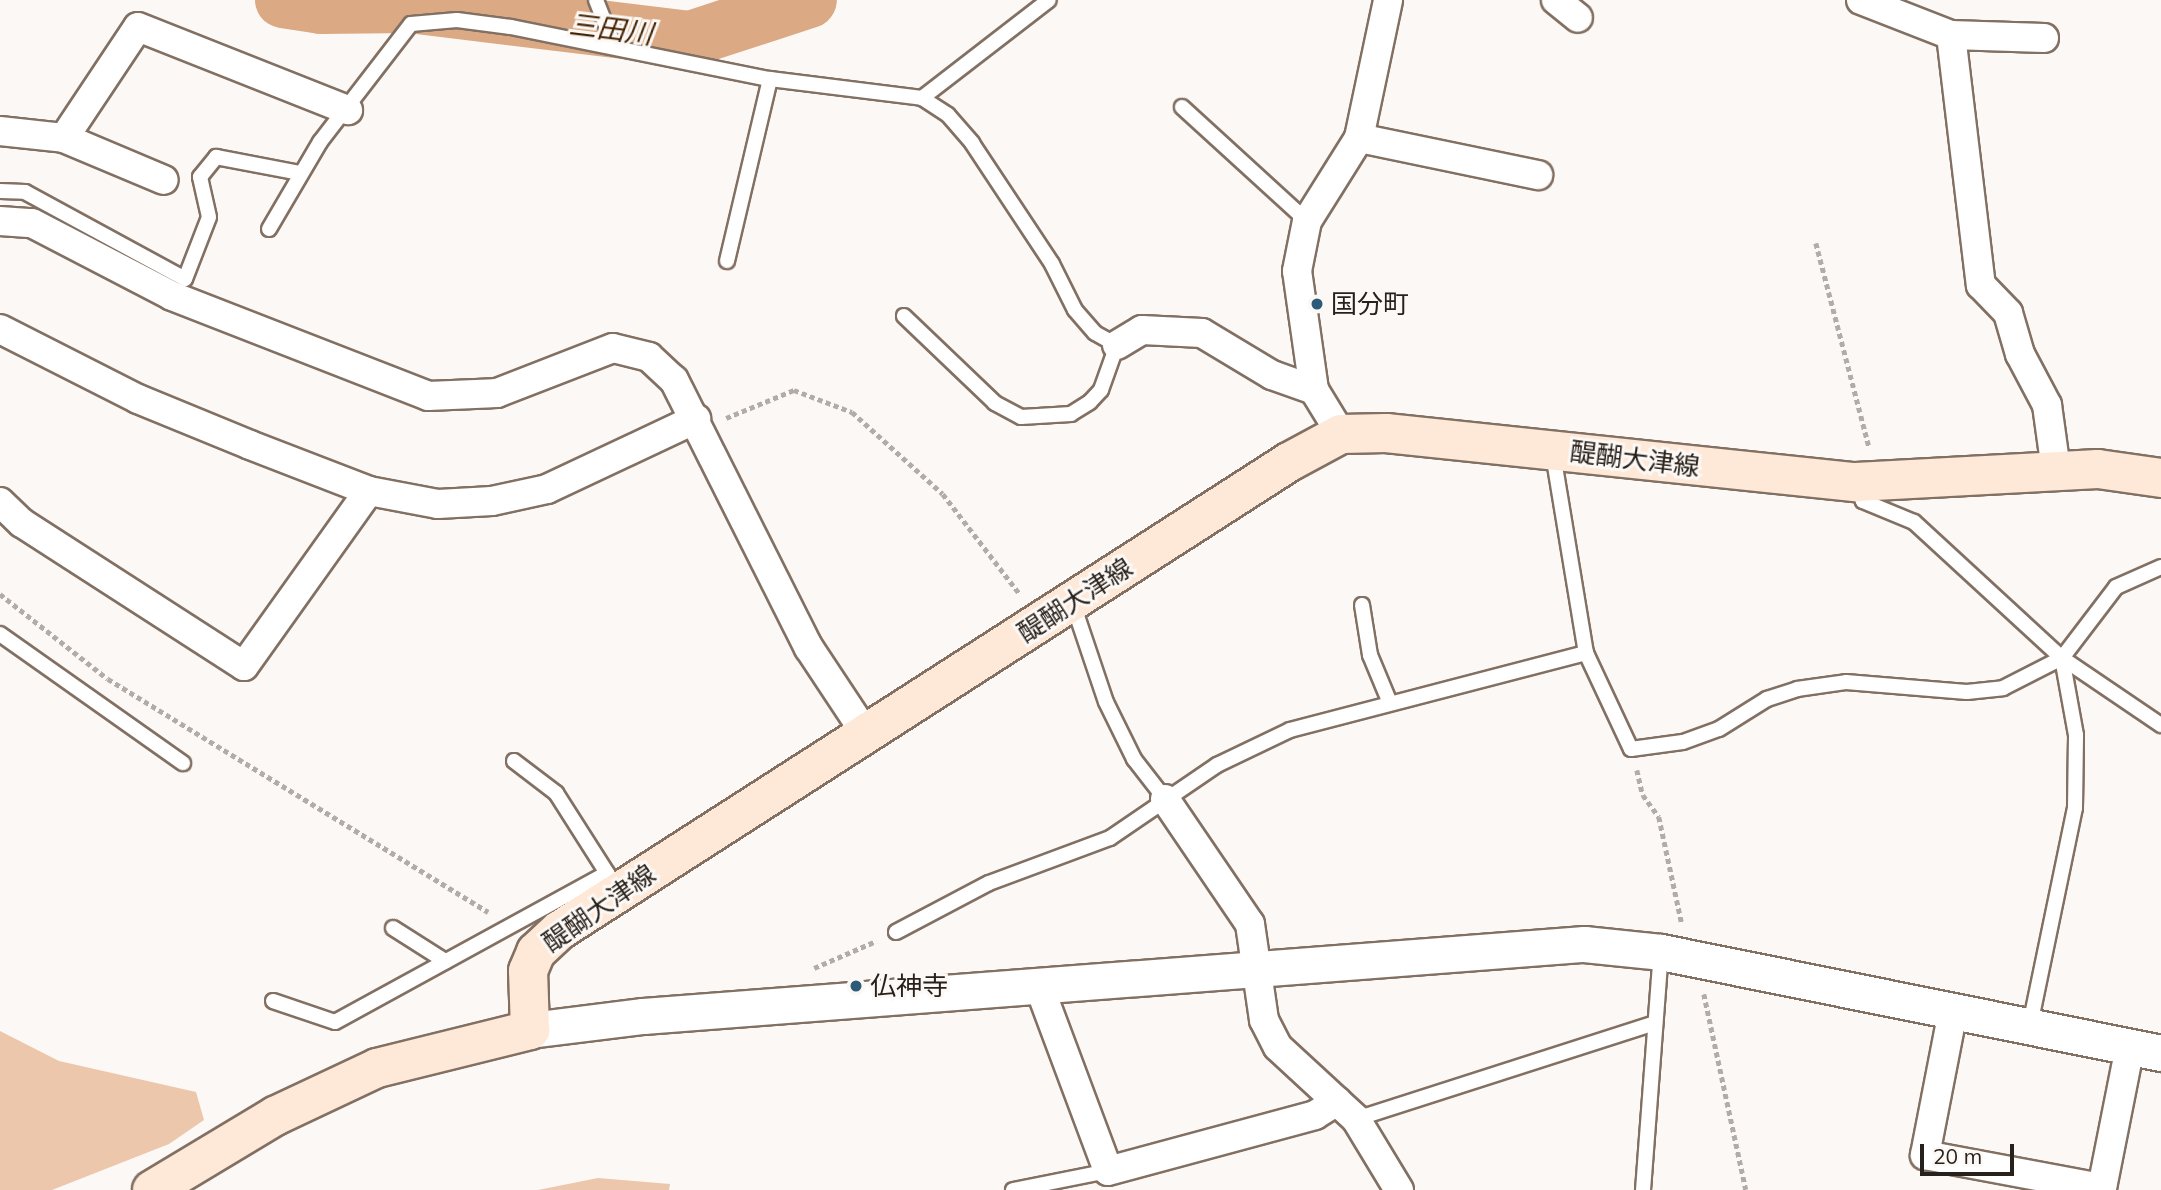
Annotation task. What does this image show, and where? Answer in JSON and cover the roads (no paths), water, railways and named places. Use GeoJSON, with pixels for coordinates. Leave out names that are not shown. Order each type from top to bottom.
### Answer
{"type":"FeatureCollection","features":[{"type":"Feature","properties":{"kind":"main road","name":"醍醐大津線"},"geometry":{"type":"LineString","coordinates":[[530,1030],[526,991],[536,952],[613,882],[866,734],[1341,434],[1386,433],[1866,482],[2098,469],[2161,478]]}},
{"type":"Feature","properties":{"kind":"main road"},"geometry":{"type":"LineString","coordinates":[[152,1190],[275,1116],[377,1068],[530,1030]]}},
{"type":"Feature","properties":{"kind":"street"},"geometry":{"type":"LineString","coordinates":[[1341,434],[1314,390],[1297,271],[1307,221],[1359,138],[1388,0]]}},
{"type":"Feature","properties":{"kind":"street"},"geometry":{"type":"LineString","coordinates":[[1556,0],[1578,18]]}},
{"type":"Feature","properties":{"kind":"street"},"geometry":{"type":"LineString","coordinates":[[1861,0],[1951,35],[2044,38]]}},
{"type":"Feature","properties":{"kind":"street"},"geometry":{"type":"LineString","coordinates":[[65,138],[138,27],[348,110]]}},
{"type":"Feature","properties":{"kind":"street"},"geometry":{"type":"LineString","coordinates":[[1951,35],[1981,285],[2008,313],[2020,355],[2047,405],[2056,470]]}},
{"type":"Feature","properties":{"kind":"street"},"geometry":{"type":"LineString","coordinates":[[0,131],[65,138],[164,180]]}},
{"type":"Feature","properties":{"kind":"street"},"geometry":{"type":"LineString","coordinates":[[1359,138],[1538,175]]}},
{"type":"Feature","properties":{"kind":"street"},"geometry":{"type":"LineString","coordinates":[[0,221],[32,222],[172,296],[428,396],[497,393],[613,348],[649,356],[674,380],[809,648],[866,734]]}},
{"type":"Feature","properties":{"kind":"street"},"geometry":{"type":"LineString","coordinates":[[1117,345],[1157,328],[1202,333],[1272,375],[1314,390]]}},
{"type":"Feature","properties":{"kind":"street"},"geometry":{"type":"LineString","coordinates":[[0,329],[138,399],[369,491],[438,504],[492,501],[547,489],[698,424]]}},
{"type":"Feature","properties":{"kind":"street"},"geometry":{"type":"LineString","coordinates":[[0,502],[22,523],[244,666],[369,491]]}},
{"type":"Feature","properties":{"kind":"street"},"geometry":{"type":"LineString","coordinates":[[1165,799],[1250,925],[1264,1020],[1278,1047],[1347,1110],[1399,1190]]}},
{"type":"Feature","properties":{"kind":"street"},"geometry":{"type":"LineString","coordinates":[[530,1030],[1257,970],[1511,946],[1584,944],[1680,956],[1953,1011],[2030,1027],[2146,1050],[2102,1188],[1925,1155],[1953,1011]]}},
{"type":"Feature","properties":{"kind":"street"},"geometry":{"type":"LineString","coordinates":[[1038,986],[1108,1171],[1315,1115],[1347,1110]]}},
{"type":"Feature","properties":{"kind":"lane"},"geometry":{"type":"LineString","coordinates":[[596,0],[604,14],[613,44]]}},
{"type":"Feature","properties":{"kind":"lane"},"geometry":{"type":"LineString","coordinates":[[922,98],[1049,0]]}},
{"type":"Feature","properties":{"kind":"lane"},"geometry":{"type":"LineString","coordinates":[[269,229],[300,173],[411,24],[424,20],[511,27],[613,44],[770,79],[922,98],[948,115],[972,143],[1052,264],[1075,310],[1096,333],[1117,345],[1101,390],[1090,402],[1071,414],[1021,416],[995,403],[904,316]]}},
{"type":"Feature","properties":{"kind":"lane"},"geometry":{"type":"LineString","coordinates":[[727,261],[770,79]]}},
{"type":"Feature","properties":{"kind":"lane"},"geometry":{"type":"LineString","coordinates":[[1182,107],[1307,221]]}},
{"type":"Feature","properties":{"kind":"lane"},"geometry":{"type":"LineString","coordinates":[[0,191],[25,192],[186,279],[209,217],[200,177],[216,157],[300,173]]}},
{"type":"Feature","properties":{"kind":"lane"},"geometry":{"type":"LineString","coordinates":[[1553,449],[1586,653],[1631,749],[1683,742],[1719,729],[1767,699],[1797,689],[1868,682],[1967,692],[2003,688],[2062,659],[2116,587],[2161,567]]}},
{"type":"Feature","properties":{"kind":"lane"},"geometry":{"type":"LineString","coordinates":[[1866,482],[1863,501],[1914,522],[1939,541],[2062,659],[2161,725]]}},
{"type":"Feature","properties":{"kind":"lane"},"geometry":{"type":"LineString","coordinates":[[1073,602],[1106,702],[1134,759],[1165,799]]}},
{"type":"Feature","properties":{"kind":"lane"},"geometry":{"type":"LineString","coordinates":[[1362,605],[1370,655],[1390,703]]}},
{"type":"Feature","properties":{"kind":"lane"},"geometry":{"type":"LineString","coordinates":[[0,634],[183,763]]}},
{"type":"Feature","properties":{"kind":"lane"},"geometry":{"type":"LineString","coordinates":[[896,932],[989,883],[1110,838],[1217,765],[1290,730],[1586,653]]}},
{"type":"Feature","properties":{"kind":"lane"},"geometry":{"type":"LineString","coordinates":[[2030,1027],[2075,808],[2076,736],[2062,659]]}},
{"type":"Feature","properties":{"kind":"lane"},"geometry":{"type":"LineString","coordinates":[[273,1002],[334,1022],[510,926],[613,882],[556,793],[514,761]]}},
{"type":"Feature","properties":{"kind":"lane"},"geometry":{"type":"LineString","coordinates":[[393,928],[445,961]]}},
{"type":"Feature","properties":{"kind":"lane"},"geometry":{"type":"LineString","coordinates":[[1643,1190],[1655,1023],[1680,956]]}},
{"type":"Feature","properties":{"kind":"lane"},"geometry":{"type":"LineString","coordinates":[[1347,1110],[1655,1023]]}},
{"type":"Feature","properties":{"kind":"lane"},"geometry":{"type":"LineString","coordinates":[[1013,1190],[1108,1171]]}},
{"type":"Feature","properties":{"kind":"waterway","name":"三田川"},"geometry":{"type":"LineString","coordinates":[[283,0],[321,6],[409,5],[690,39],[809,0]]}},
{"type":"Feature","properties":{"kind":"place","name":"国分町"},"geometry":{"type":"Point","coordinates":[1317,304]}},
{"type":"Feature","properties":{"kind":"place","name":"仏神寺"},"geometry":{"type":"Point","coordinates":[856,986]}}]}
